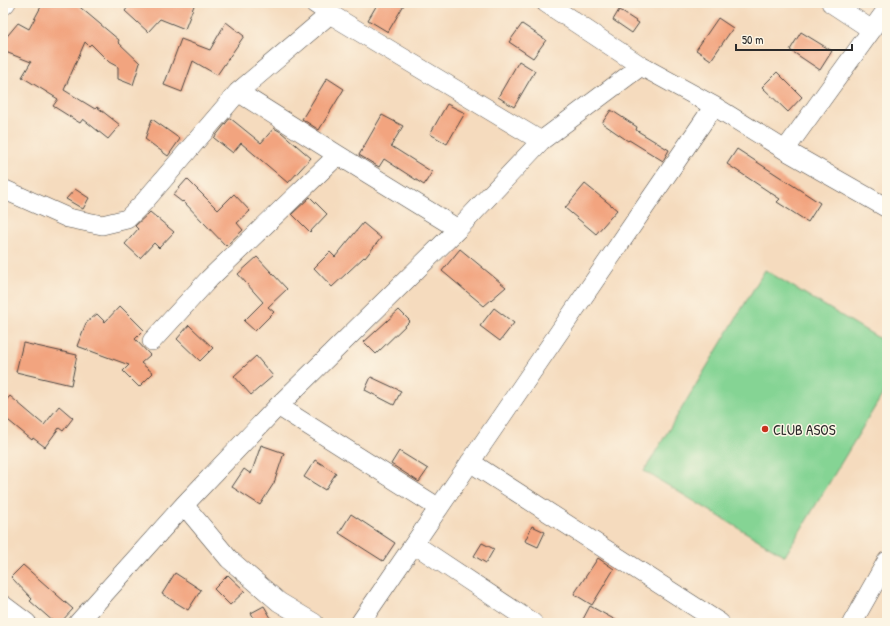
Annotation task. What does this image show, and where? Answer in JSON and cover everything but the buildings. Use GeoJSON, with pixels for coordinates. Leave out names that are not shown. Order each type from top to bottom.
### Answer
{"type":"FeatureCollection","features":[{"type":"Feature","properties":{"kind":"street"},"geometry":{"type":"LineString","coordinates":[[3,6],[6,3]]}},
{"type":"Feature","properties":{"kind":"street"},"geometry":{"type":"LineString","coordinates":[[314,3],[541,141]]}},
{"type":"Feature","properties":{"kind":"street"},"geometry":{"type":"LineString","coordinates":[[546,3],[641,66],[714,106],[785,150],[887,208]]}},
{"type":"Feature","properties":{"kind":"street"},"geometry":{"type":"LineString","coordinates":[[831,3],[872,30]]}},
{"type":"Feature","properties":{"kind":"street"},"geometry":{"type":"LineString","coordinates":[[785,150],[887,9]]}},
{"type":"Feature","properties":{"kind":"street"},"geometry":{"type":"LineString","coordinates":[[3,188],[68,218],[102,225],[127,219],[144,202],[238,92],[330,14]]}},
{"type":"Feature","properties":{"kind":"street"},"geometry":{"type":"LineString","coordinates":[[78,623],[184,505],[278,406],[458,229],[541,141],[641,66]]}},
{"type":"Feature","properties":{"kind":"street"},"geometry":{"type":"LineString","coordinates":[[238,92],[458,229]]}},
{"type":"Feature","properties":{"kind":"street"},"geometry":{"type":"LineString","coordinates":[[360,623],[714,106]]}},
{"type":"Feature","properties":{"kind":"street"},"geometry":{"type":"LineString","coordinates":[[152,341],[209,279],[338,155]]}},
{"type":"Feature","properties":{"kind":"street"},"geometry":{"type":"LineString","coordinates":[[278,406],[439,508]]}},
{"type":"Feature","properties":{"kind":"street"},"geometry":{"type":"LineString","coordinates":[[470,462],[720,623]]}},
{"type":"Feature","properties":{"kind":"street"},"geometry":{"type":"LineString","coordinates":[[184,505],[229,559],[279,602],[314,623]]}},
{"type":"Feature","properties":{"kind":"street"},"geometry":{"type":"LineString","coordinates":[[414,544],[533,623]]}},
{"type":"Feature","properties":{"kind":"street"},"geometry":{"type":"LineString","coordinates":[[852,623],[887,561]]}},
{"type":"Feature","properties":{"kind":"street"},"geometry":{"type":"LineString","coordinates":[[3,605],[27,623]]}},
{"type":"Feature","properties":{"kind":"green space","name":"CLUB ASOS"},"geometry":{"type":"Polygon","coordinates":[[[765,270],[887,343],[887,387],[785,556],[644,471],[765,270]]]}},
{"type":"Feature","properties":{"kind":"place","name":"CLUB ASOS"},"geometry":{"type":"Point","coordinates":[765,429]}}]}
